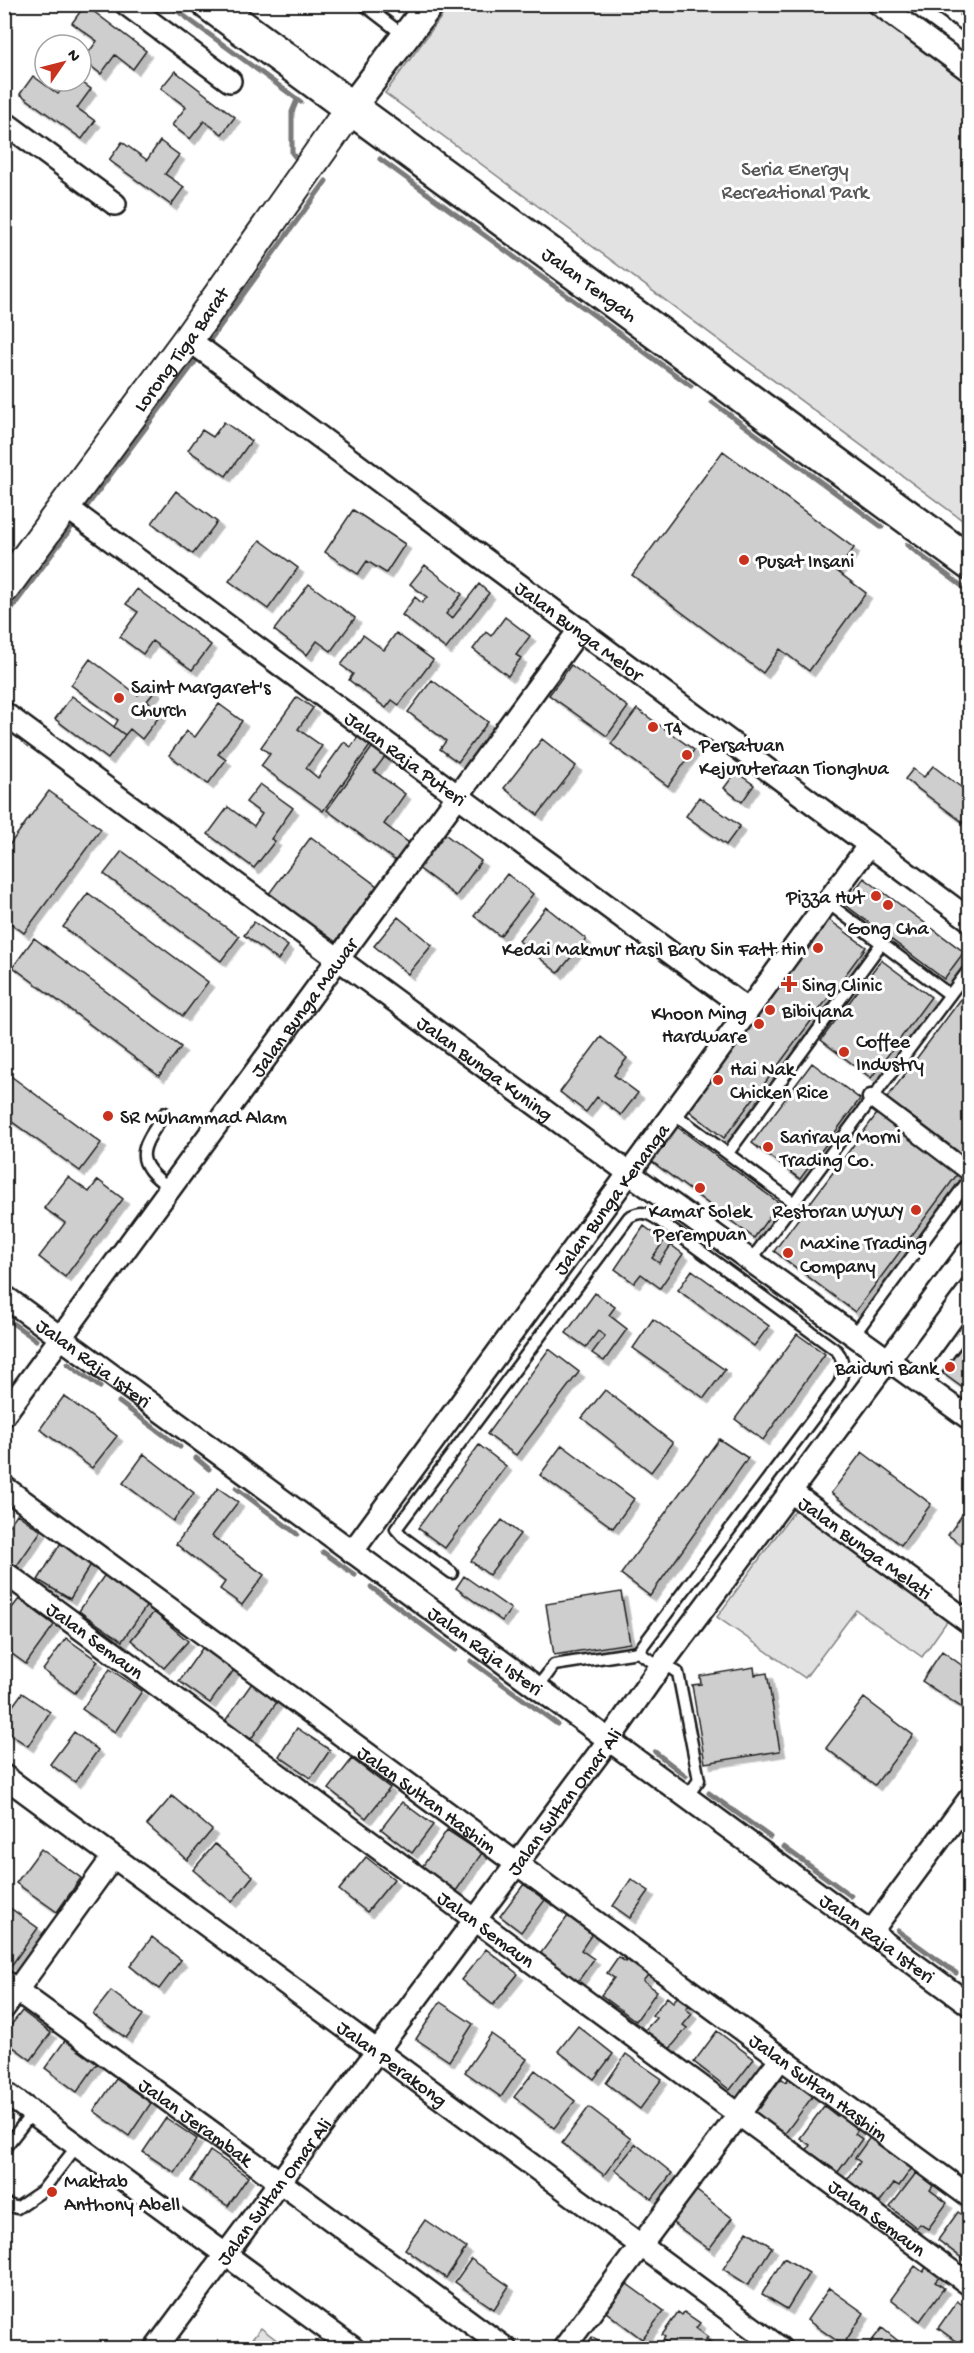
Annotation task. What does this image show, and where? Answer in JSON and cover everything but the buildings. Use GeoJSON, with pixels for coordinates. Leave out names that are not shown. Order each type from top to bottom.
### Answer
{"type":"FeatureCollection","features":[{"type":"Feature","properties":{"kind":"main road","name":"Jalan Tengah"},"geometry":{"type":"LineString","coordinates":[[210,4],[969,563]]}},
{"type":"Feature","properties":{"kind":"main road","name":"Lorong Tiga Barat"},"geometry":{"type":"LineString","coordinates":[[4,588],[188,339],[351,108]]}},
{"type":"Feature","properties":{"kind":"street"},"geometry":{"type":"LineString","coordinates":[[126,4],[230,81]]}},
{"type":"Feature","properties":{"kind":"street"},"geometry":{"type":"LineString","coordinates":[[351,108],[430,4]]}},
{"type":"Feature","properties":{"kind":"street"},"geometry":{"type":"LineString","coordinates":[[879,4],[969,71]]}},
{"type":"Feature","properties":{"kind":"street"},"geometry":{"type":"LineString","coordinates":[[4,122],[116,204]]}},
{"type":"Feature","properties":{"kind":"street","name":"Jalan Bunga Melor"},"geometry":{"type":"LineString","coordinates":[[188,339],[580,628],[969,920]]}},
{"type":"Feature","properties":{"kind":"street","name":"Jalan Raja Puteri"},"geometry":{"type":"LineString","coordinates":[[65,506],[748,1010]]}},
{"type":"Feature","properties":{"kind":"street","name":"Jalan Bunga Mawar"},"geometry":{"type":"LineString","coordinates":[[4,1415],[580,628]]}},
{"type":"Feature","properties":{"kind":"street","name":"Jalan Bunga Kuning"},"geometry":{"type":"LineString","coordinates":[[4,713],[629,1173],[969,1419]]}},
{"type":"Feature","properties":{"kind":"street","name":"Jalan Bunga Kenanga"},"geometry":{"type":"LineString","coordinates":[[352,1552],[869,845]]}},
{"type":"Feature","properties":{"kind":"street"},"geometry":{"type":"LineString","coordinates":[[871,1098],[969,1173]]}},
{"type":"Feature","properties":{"kind":"street","name":"Jalan Sultan Omar Ali"},"geometry":{"type":"LineString","coordinates":[[156,2349],[609,1740],[969,1250]]}},
{"type":"Feature","properties":{"kind":"street","name":"Jalan Raja Isteri"},"geometry":{"type":"LineString","coordinates":[[4,1296],[969,2005]]}},
{"type":"Feature","properties":{"kind":"street","name":"Jalan Sultan Hashim"},"geometry":{"type":"LineString","coordinates":[[4,1487],[969,2197]]}},
{"type":"Feature","properties":{"kind":"street","name":"Jalan Bunga Melati"},"geometry":{"type":"LineString","coordinates":[[791,1492],[969,1623]]}},
{"type":"Feature","properties":{"kind":"street","name":"Jalan Semaun"},"geometry":{"type":"LineString","coordinates":[[4,1572],[969,2285]]}},
{"type":"Feature","properties":{"kind":"street","name":"Jalan Perakong"},"geometry":{"type":"LineString","coordinates":[[4,1776],[780,2349]]}},
{"type":"Feature","properties":{"kind":"street"},"geometry":{"type":"LineString","coordinates":[[871,1932],[969,1798]]}},
{"type":"Feature","properties":{"kind":"street"},"geometry":{"type":"LineString","coordinates":[[9,1993],[113,1857]]}},
{"type":"Feature","properties":{"kind":"street","name":"Jalan Jerambak"},"geometry":{"type":"LineString","coordinates":[[9,1993],[280,2182],[505,2349]]}},
{"type":"Feature","properties":{"kind":"street"},"geometry":{"type":"LineString","coordinates":[[564,2349],[781,2058]]}},
{"type":"Feature","properties":{"kind":"street"},"geometry":{"type":"LineString","coordinates":[[4,2092],[353,2349]]}},
{"type":"Feature","properties":{"kind":"lane"},"geometry":{"type":"LineString","coordinates":[[363,4],[406,38]]}},
{"type":"Feature","properties":{"kind":"lane"},"geometry":{"type":"LineString","coordinates":[[935,4],[969,29]]}},
{"type":"Feature","properties":{"kind":"lane"},"geometry":{"type":"LineString","coordinates":[[952,17],[961,4]]}},
{"type":"Feature","properties":{"kind":"lane"},"geometry":{"type":"LineString","coordinates":[[828,903],[950,995]]}},
{"type":"Feature","properties":{"kind":"lane"},"geometry":{"type":"LineString","coordinates":[[728,1153],[881,944]]}},
{"type":"Feature","properties":{"kind":"lane"},"geometry":{"type":"LineString","coordinates":[[752,1260],[969,968]]}},
{"type":"Feature","properties":{"kind":"lane"},"geometry":{"type":"LineString","coordinates":[[165,1113],[149,1138],[142,1155],[147,1168],[155,1178],[170,1188]]}},
{"type":"Feature","properties":{"kind":"lane"},"geometry":{"type":"LineString","coordinates":[[673,1113],[794,1203]]}},
{"type":"Feature","properties":{"kind":"lane"},"geometry":{"type":"LineString","coordinates":[[854,1335],[969,1178]]}},
{"type":"Feature","properties":{"kind":"lane"},"geometry":{"type":"LineString","coordinates":[[452,1573],[404,1538],[396,1529],[622,1225],[629,1217],[639,1212],[647,1213],[837,1351],[842,1357],[843,1366],[839,1384],[638,1652]]}},
{"type":"Feature","properties":{"kind":"lane"},"geometry":{"type":"LineString","coordinates":[[925,1386],[969,1324]]}},
{"type":"Feature","properties":{"kind":"lane"},"geometry":{"type":"LineString","coordinates":[[538,1687],[554,1665],[638,1652],[678,1673],[699,1780],[686,1798]]}},
{"type":"Feature","properties":{"kind":"lane"},"geometry":{"type":"LineString","coordinates":[[4,2150],[32,2113]]}},
{"type":"Feature","properties":{"kind":"lane"},"geometry":{"type":"LineString","coordinates":[[4,2203],[17,2208],[42,2191],[76,2146]]}},
{"type":"Feature","properties":{"kind":"green space","name":"Seria Energy Recreational Park"},"geometry":{"type":"Polygon","coordinates":[[[450,5],[861,5],[969,84],[969,525],[385,93],[450,5]]]}},
{"type":"Feature","properties":{"kind":"green space"},"geometry":{"type":"Polygon","coordinates":[[[795,1510],[948,1620],[922,1657],[856,1610],[805,1678],[717,1617],[795,1510]]]}},
{"type":"Feature","properties":{"kind":"green space"},"geometry":{"type":"Polygon","coordinates":[[[261,2328],[287,2348],[245,2348],[261,2328]]]}},
{"type":"Feature","properties":{"kind":"waterway"},"geometry":{"type":"LineString","coordinates":[[168,4],[301,102]]}},
{"type":"Feature","properties":{"kind":"waterway"},"geometry":{"type":"LineString","coordinates":[[296,158],[292,153],[292,112],[297,100]]}},
{"type":"Feature","properties":{"kind":"waterway"},"geometry":{"type":"LineString","coordinates":[[380,159],[691,386]]}},
{"type":"Feature","properties":{"kind":"waterway"},"geometry":{"type":"LineString","coordinates":[[210,340],[326,181]]}},
{"type":"Feature","properties":{"kind":"waterway"},"geometry":{"type":"LineString","coordinates":[[87,506],[195,362]]}},
{"type":"Feature","properties":{"kind":"waterway"},"geometry":{"type":"LineString","coordinates":[[712,402],[882,527]]}},
{"type":"Feature","properties":{"kind":"waterway"},"geometry":{"type":"LineString","coordinates":[[4,619],[74,524]]}},
{"type":"Feature","properties":{"kind":"waterway"},"geometry":{"type":"LineString","coordinates":[[907,545],[970,592]]}},
{"type":"Feature","properties":{"kind":"waterway"},"geometry":{"type":"LineString","coordinates":[[4,1317],[36,1340]]}},
{"type":"Feature","properties":{"kind":"waterway"},"geometry":{"type":"LineString","coordinates":[[68,1364],[100,1387]]}},
{"type":"Feature","properties":{"kind":"waterway"},"geometry":{"type":"LineString","coordinates":[[119,1402],[180,1447]]}},
{"type":"Feature","properties":{"kind":"waterway"},"geometry":{"type":"LineString","coordinates":[[196,1458],[209,1469]]}},
{"type":"Feature","properties":{"kind":"waterway"},"geometry":{"type":"LineString","coordinates":[[236,1488],[297,1534]]}},
{"type":"Feature","properties":{"kind":"waterway"},"geometry":{"type":"LineString","coordinates":[[323,1552],[355,1575]]}},
{"type":"Feature","properties":{"kind":"waterway"},"geometry":{"type":"LineString","coordinates":[[371,1587],[456,1650]]}},
{"type":"Feature","properties":{"kind":"waterway"},"geometry":{"type":"LineString","coordinates":[[471,1661],[557,1724]]}},
{"type":"Feature","properties":{"kind":"waterway"},"geometry":{"type":"LineString","coordinates":[[655,1752],[686,1776]]}},
{"type":"Feature","properties":{"kind":"waterway"},"geometry":{"type":"LineString","coordinates":[[709,1793],[770,1837]]}},
{"type":"Feature","properties":{"kind":"waterway"},"geometry":{"type":"LineString","coordinates":[[784,1847],[851,1896]]}},
{"type":"Feature","properties":{"kind":"waterway"},"geometry":{"type":"LineString","coordinates":[[898,1931],[956,1973]]}},
{"type":"Feature","properties":{"kind":"place","name":"Pusat Insani"},"geometry":{"type":"Point","coordinates":[744,560]}},
{"type":"Feature","properties":{"kind":"place","name":"Saint Margaret's Church"},"geometry":{"type":"Point","coordinates":[119,698]}},
{"type":"Feature","properties":{"kind":"place","name":"T4"},"geometry":{"type":"Point","coordinates":[653,727]}},
{"type":"Feature","properties":{"kind":"place","name":"Persatuan Kejuruteraan Tionghua"},"geometry":{"type":"Point","coordinates":[687,755]}},
{"type":"Feature","properties":{"kind":"place","name":"Pizza Hut"},"geometry":{"type":"Point","coordinates":[876,896]}},
{"type":"Feature","properties":{"kind":"place","name":"Gong Cha"},"geometry":{"type":"Point","coordinates":[888,905]}},
{"type":"Feature","properties":{"kind":"place","name":"Kedai Makmur Hasil Baru Sin Fatt Hin"},"geometry":{"type":"Point","coordinates":[818,948]}},
{"type":"Feature","properties":{"kind":"place","name":"Sing Clinic"},"geometry":{"type":"Point","coordinates":[789,984]}},
{"type":"Feature","properties":{"kind":"place","name":"Bibiyana"},"geometry":{"type":"Point","coordinates":[770,1010]}},
{"type":"Feature","properties":{"kind":"place","name":"Khoon Ming Hardware"},"geometry":{"type":"Point","coordinates":[759,1024]}},
{"type":"Feature","properties":{"kind":"place","name":"Coffee Industry"},"geometry":{"type":"Point","coordinates":[844,1052]}},
{"type":"Feature","properties":{"kind":"place","name":"Hai Nak Chicken Rice"},"geometry":{"type":"Point","coordinates":[718,1080]}},
{"type":"Feature","properties":{"kind":"place","name":"SR Muhammad Alam"},"geometry":{"type":"Point","coordinates":[108,1116]}},
{"type":"Feature","properties":{"kind":"place","name":"Sariraya Morni Trading Co."},"geometry":{"type":"Point","coordinates":[768,1147]}},
{"type":"Feature","properties":{"kind":"place","name":"Kamar Solek Perempuan"},"geometry":{"type":"Point","coordinates":[700,1188]}},
{"type":"Feature","properties":{"kind":"place","name":"Restoran WYWY"},"geometry":{"type":"Point","coordinates":[916,1210]}},
{"type":"Feature","properties":{"kind":"place","name":"Maxine Trading Company"},"geometry":{"type":"Point","coordinates":[788,1253]}},
{"type":"Feature","properties":{"kind":"place","name":"Baiduri Bank"},"geometry":{"type":"Point","coordinates":[950,1367]}},
{"type":"Feature","properties":{"kind":"place","name":"Maktab Anthony Abell"},"geometry":{"type":"Point","coordinates":[52,2192]}}]}
